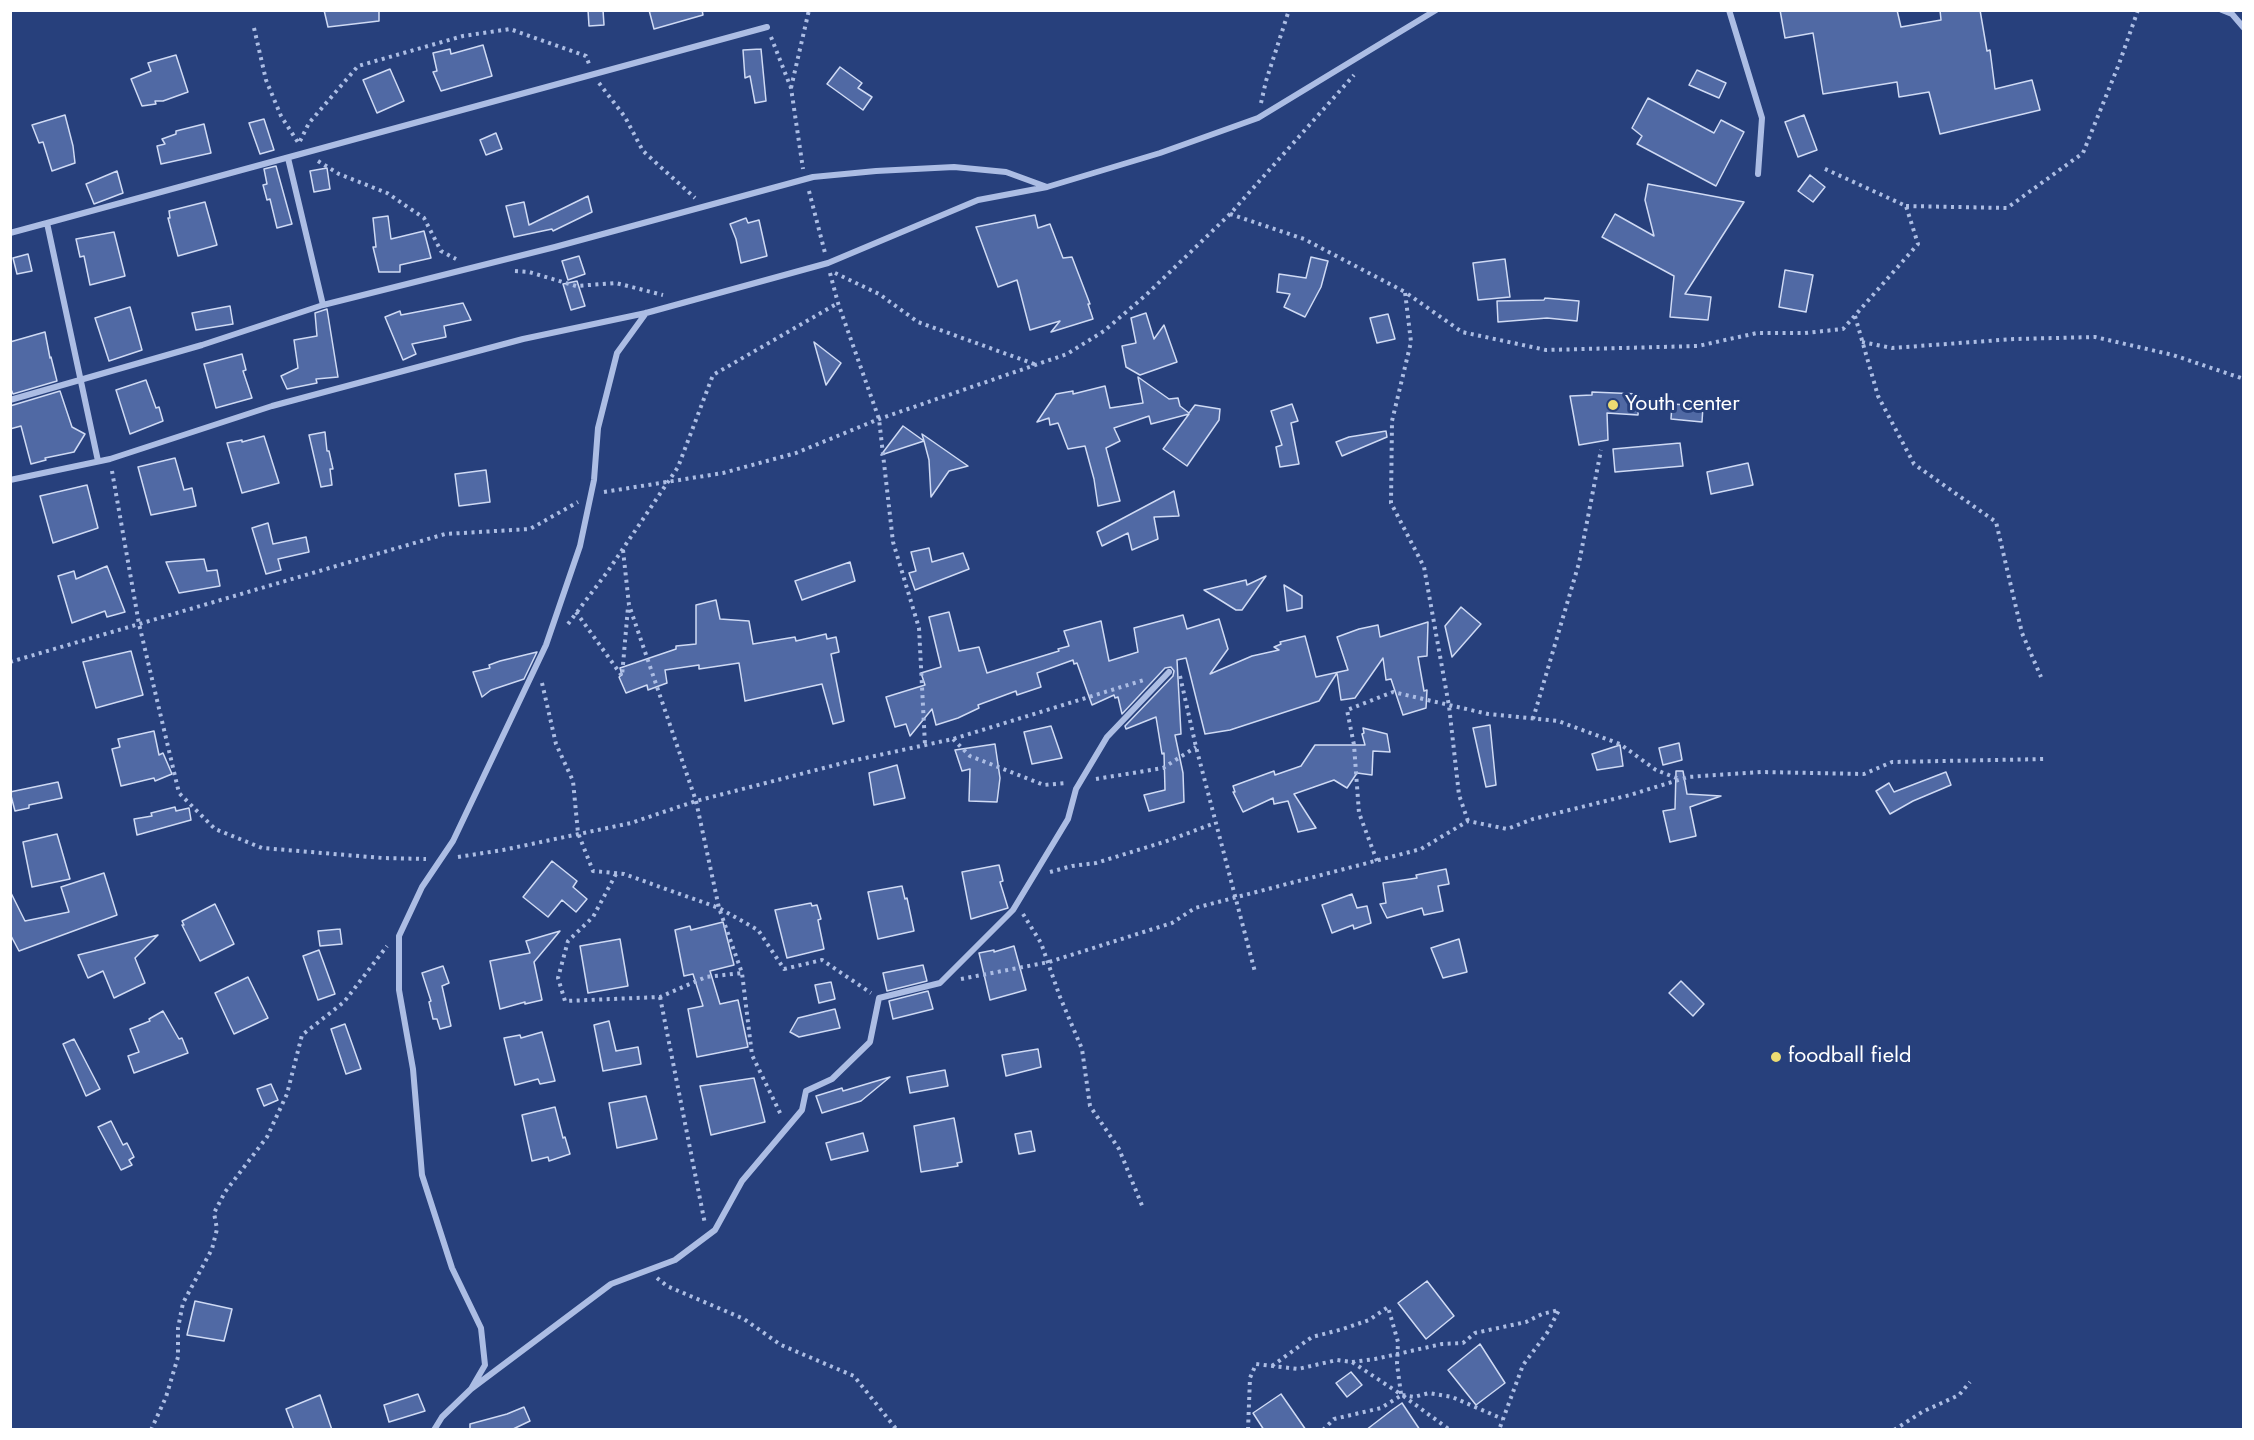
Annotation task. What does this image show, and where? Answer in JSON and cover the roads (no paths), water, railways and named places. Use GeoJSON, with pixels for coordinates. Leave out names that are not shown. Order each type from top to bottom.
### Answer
{"type":"FeatureCollection","features":[{"type":"Feature","properties":{"kind":"street"},"geometry":{"type":"LineString","coordinates":[[10,480],[110,459],[284,403],[524,339],[646,313],[828,263],[978,201],[1047,187],[1160,153],[1258,118],[1436,10]]}},
{"type":"Feature","properties":{"kind":"street"},"geometry":{"type":"LineString","coordinates":[[1730,10],[1762,118],[1758,174]]}},
{"type":"Feature","properties":{"kind":"street"},"geometry":{"type":"LineString","coordinates":[[2222,10],[2232,14],[2244,28]]}},
{"type":"Feature","properties":{"kind":"street"},"geometry":{"type":"LineString","coordinates":[[10,233],[767,27]]}},
{"type":"Feature","properties":{"kind":"street"},"geometry":{"type":"LineString","coordinates":[[288,158],[323,305]]}},
{"type":"Feature","properties":{"kind":"street"},"geometry":{"type":"LineString","coordinates":[[10,400],[202,345],[323,305],[813,177],[954,167],[1006,172],[1047,187]]}},
{"type":"Feature","properties":{"kind":"street"},"geometry":{"type":"LineString","coordinates":[[47,223],[98,461]]}},
{"type":"Feature","properties":{"kind":"street"},"geometry":{"type":"LineString","coordinates":[[471,1389],[485,1365],[482,1328],[453,1268],[422,1175],[413,1069],[399,990],[399,936],[422,887],[458,831],[538,662],[580,546],[594,480],[598,428],[617,352],[646,313]]}},
{"type":"Feature","properties":{"kind":"street"},"geometry":{"type":"LineString","coordinates":[[434,1430],[442,1417],[471,1389],[611,1284],[675,1260],[715,1230],[742,1181],[802,1110],[806,1091],[832,1079],[870,1042],[879,998],[940,983],[1017,904],[1068,819],[1076,789],[1107,737],[1169,672]]}},
{"type":"Feature","properties":{"kind":"place","name":"Youth center"},"geometry":{"type":"Point","coordinates":[1613,405]}},
{"type":"Feature","properties":{"kind":"place","name":"foodball field"},"geometry":{"type":"Point","coordinates":[1776,1057]}}]}
